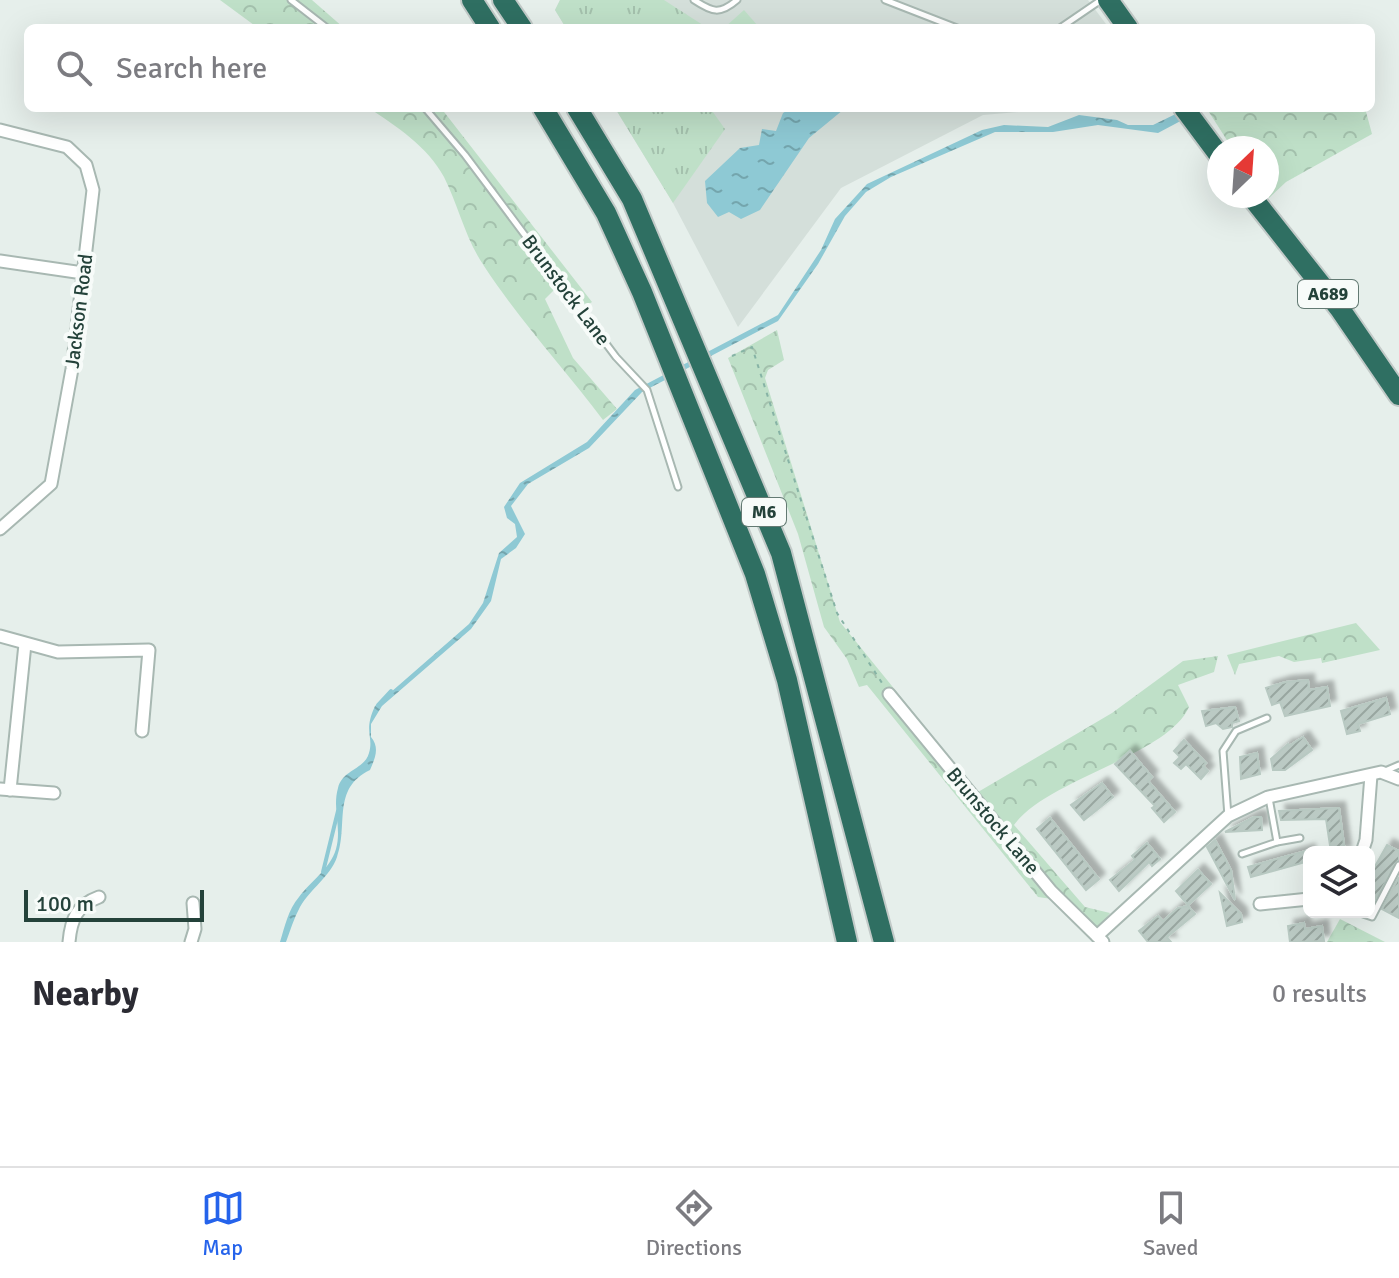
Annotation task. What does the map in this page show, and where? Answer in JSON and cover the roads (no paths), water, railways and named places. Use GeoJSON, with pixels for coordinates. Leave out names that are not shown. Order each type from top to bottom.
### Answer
{"type":"FeatureCollection","features":[{"type":"Feature","properties":{"kind":"highway"},"geometry":{"type":"LineString","coordinates":[[472,0],[487,24]]}},
{"type":"Feature","properties":{"kind":"highway"},"geometry":{"type":"LineString","coordinates":[[503,0],[519,24]]}},
{"type":"Feature","properties":{"kind":"highway"},"geometry":{"type":"LineString","coordinates":[[1108,0],[1125,24]]}},
{"type":"Feature","properties":{"kind":"highway","name":"M6"},"geometry":{"type":"LineString","coordinates":[[545,112],[606,213],[642,292],[755,574],[787,680],[847,942]]}},
{"type":"Feature","properties":{"kind":"highway","name":"M6"},"geometry":{"type":"LineString","coordinates":[[579,112],[632,199],[781,553],[884,942]]}},
{"type":"Feature","properties":{"kind":"highway"},"geometry":{"type":"LineString","coordinates":[[1187,112],[1207,140]]}},
{"type":"Feature","properties":{"kind":"highway","name":"A689"},"geometry":{"type":"LineString","coordinates":[[1260,208],[1340,309],[1399,395]]}},
{"type":"Feature","properties":{"kind":"street","name":"Jackson Road"},"geometry":{"type":"LineString","coordinates":[[0,130],[67,147],[86,165],[93,190],[72,369],[51,484],[1,528]]}},
{"type":"Feature","properties":{"kind":"street"},"geometry":{"type":"LineString","coordinates":[[0,261],[83,273]]}},
{"type":"Feature","properties":{"kind":"street"},"geometry":{"type":"LineString","coordinates":[[0,636],[25,644],[86,654],[149,650],[142,731]]}},
{"type":"Feature","properties":{"kind":"street"},"geometry":{"type":"LineString","coordinates":[[25,644],[5,790],[54,793]]}},
{"type":"Feature","properties":{"kind":"street","name":"Brunstock Lane"},"geometry":{"type":"LineString","coordinates":[[889,694],[1051,891],[1100,939]]}},
{"type":"Feature","properties":{"kind":"street"},"geometry":{"type":"LineString","coordinates":[[1100,939],[1228,816],[1268,797],[1376,774],[1399,779]]}},
{"type":"Feature","properties":{"kind":"street"},"geometry":{"type":"LineString","coordinates":[[1364,846],[1376,774]]}},
{"type":"Feature","properties":{"kind":"street"},"geometry":{"type":"LineString","coordinates":[[69,942],[71,923],[83,903],[99,897]]}},
{"type":"Feature","properties":{"kind":"street"},"geometry":{"type":"LineString","coordinates":[[1260,904],[1303,900]]}},
{"type":"Feature","properties":{"kind":"street"},"geometry":{"type":"LineString","coordinates":[[191,942],[195,929],[193,903]]}},
{"type":"Feature","properties":{"kind":"lane"},"geometry":{"type":"LineString","coordinates":[[291,0],[322,24]]}},
{"type":"Feature","properties":{"kind":"lane"},"geometry":{"type":"LineString","coordinates":[[694,0],[712,12],[726,10],[737,0]]}},
{"type":"Feature","properties":{"kind":"lane"},"geometry":{"type":"LineString","coordinates":[[885,0],[947,24]]}},
{"type":"Feature","properties":{"kind":"lane"},"geometry":{"type":"LineString","coordinates":[[1066,24],[1101,0]]}},
{"type":"Feature","properties":{"kind":"lane","name":"Brunstock Lane"},"geometry":{"type":"LineString","coordinates":[[428,112],[465,155],[616,357],[647,390],[678,487]]}},
{"type":"Feature","properties":{"kind":"lane"},"geometry":{"type":"LineString","coordinates":[[1228,816],[1223,751],[1236,731],[1267,718]]}},
{"type":"Feature","properties":{"kind":"lane"},"geometry":{"type":"LineString","coordinates":[[1376,774],[1399,765]]}},
{"type":"Feature","properties":{"kind":"lane"},"geometry":{"type":"LineString","coordinates":[[1268,797],[1277,842]]}},
{"type":"Feature","properties":{"kind":"lane"},"geometry":{"type":"LineString","coordinates":[[1242,854],[1300,838]]}},
{"type":"Feature","properties":{"kind":"lane"},"geometry":{"type":"LineString","coordinates":[[1375,911],[1399,865]]}},
{"type":"Feature","properties":{"kind":"water"},"geometry":{"type":"Polygon","coordinates":[[[841,112],[809,138],[760,210],[741,219],[729,212],[718,217],[707,203],[705,181],[740,148],[759,145],[762,129],[776,131],[783,113],[841,112]]]}},
{"type":"Feature","properties":{"kind":"water"},"geometry":{"type":"Polygon","coordinates":[[[1180,112],[1197,112],[1158,133],[1098,125],[1053,132],[995,132],[891,177],[866,192],[845,216],[818,264],[778,321],[642,392],[589,448],[528,484],[511,506],[525,534],[516,548],[501,559],[491,601],[471,629],[382,706],[371,724],[375,757],[370,770],[350,787],[346,797],[337,857],[330,871],[300,907],[286,942],[280,942],[295,902],[325,869],[336,849],[338,788],[344,777],[367,758],[369,728],[375,706],[469,624],[483,603],[499,553],[517,537],[515,524],[507,518],[504,507],[520,483],[587,442],[635,390],[778,315],[821,250],[835,219],[867,184],[982,130],[1004,125],[1048,127],[1079,115],[1117,120],[1128,125],[1153,125],[1180,112]]]}},
{"type":"Feature","properties":{"kind":"waterway"},"geometry":{"type":"LineString","coordinates":[[378,705],[391,691]]}},
{"type":"Feature","properties":{"kind":"waterway"},"geometry":{"type":"LineString","coordinates":[[323,872],[338,811]]}}]}
